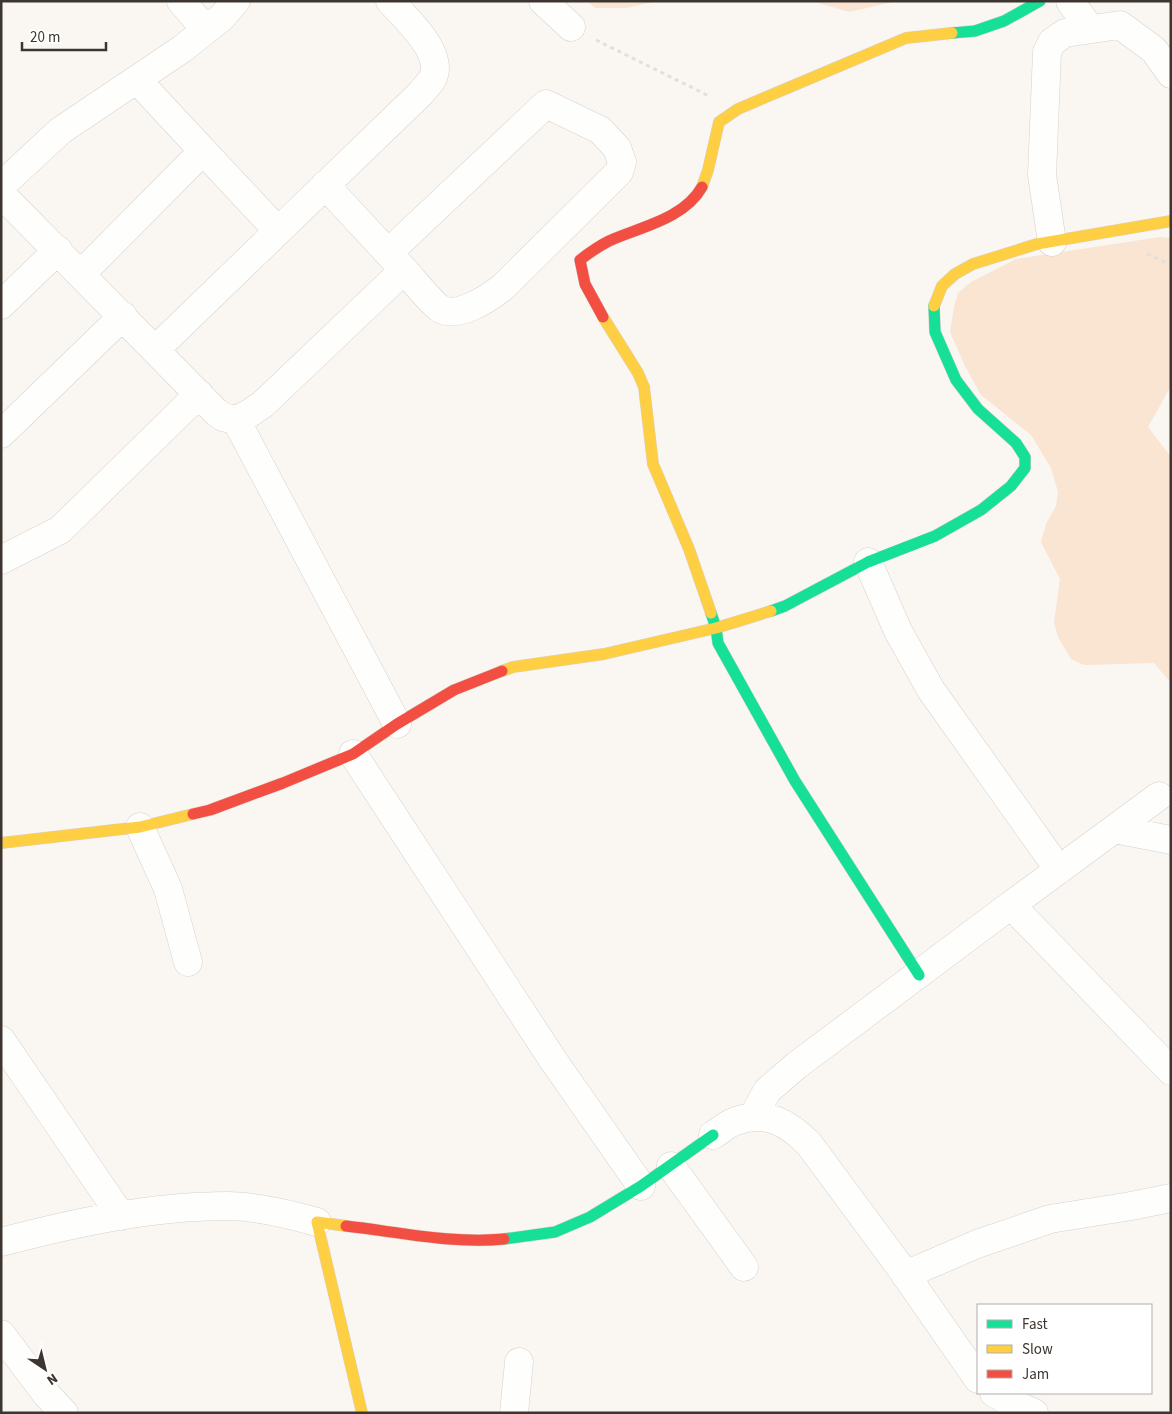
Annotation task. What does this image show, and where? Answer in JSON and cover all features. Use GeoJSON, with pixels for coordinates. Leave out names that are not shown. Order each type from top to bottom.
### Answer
{"type":"FeatureCollection","features":[{"type":"Feature","properties":{"kind":"street"},"geometry":{"type":"LineString","coordinates":[[181,1],[206,30]]}},
{"type":"Feature","properties":{"kind":"street"},"geometry":{"type":"LineString","coordinates":[[1,186],[60,131],[182,49],[221,18],[236,1]]}},
{"type":"Feature","properties":{"kind":"street"},"geometry":{"type":"LineString","coordinates":[[156,349],[432,80],[435,67],[431,52],[423,38],[390,1]]}},
{"type":"Feature","properties":{"kind":"street"},"geometry":{"type":"LineString","coordinates":[[543,1],[571,27]]}},
{"type":"Feature","properties":{"kind":"street"},"geometry":{"type":"LineString","coordinates":[[919,975],[795,781],[718,643],[716,628],[689,548],[653,464],[644,386],[638,373],[591,298],[585,286],[580,268],[580,260],[588,252],[600,245],[686,206],[698,194],[705,180],[719,122],[738,109],[906,38],[975,31],[1004,21],[1040,1]]}},
{"type":"Feature","properties":{"kind":"street"},"geometry":{"type":"LineString","coordinates":[[1070,1],[1090,29]]}},
{"type":"Feature","properties":{"kind":"street"},"geometry":{"type":"LineString","coordinates":[[1052,242],[1042,176],[1046,61],[1052,42],[1065,33],[1120,25],[1154,50],[1171,74]]}},
{"type":"Feature","properties":{"kind":"street"},"geometry":{"type":"LineString","coordinates":[[136,80],[278,230]]}},
{"type":"Feature","properties":{"kind":"street"},"geometry":{"type":"LineString","coordinates":[[1,194],[199,394],[223,417],[236,420],[263,404],[396,262],[546,104],[600,130],[617,148],[622,162],[619,172],[503,287],[488,300],[452,312],[440,308],[396,262],[325,185]]}},
{"type":"Feature","properties":{"kind":"street"},"geometry":{"type":"LineString","coordinates":[[81,274],[203,151]]}},
{"type":"Feature","properties":{"kind":"street"},"geometry":{"type":"LineString","coordinates":[[1,843],[140,827],[210,810],[283,783],[352,754],[454,690],[513,667],[604,654],[716,628],[785,606],[868,562],[935,536],[981,510],[1011,486],[1025,468],[1025,457],[1016,444],[978,409],[956,380],[935,332],[933,307],[942,286],[955,274],[973,264],[1037,244],[1171,221]]}},
{"type":"Feature","properties":{"kind":"street"},"geometry":{"type":"LineString","coordinates":[[1,305],[58,250]]}},
{"type":"Feature","properties":{"kind":"street"},"geometry":{"type":"LineString","coordinates":[[1,434],[123,316]]}},
{"type":"Feature","properties":{"kind":"street"},"geometry":{"type":"LineString","coordinates":[[1,560],[60,530],[199,394]]}},
{"type":"Feature","properties":{"kind":"street"},"geometry":{"type":"LineString","coordinates":[[236,420],[397,724]]}},
{"type":"Feature","properties":{"kind":"street"},"geometry":{"type":"LineString","coordinates":[[868,562],[898,631],[931,690],[1059,870]]}},
{"type":"Feature","properties":{"kind":"street"},"geometry":{"type":"LineString","coordinates":[[352,754],[553,1060],[642,1186]]}},
{"type":"Feature","properties":{"kind":"street"},"geometry":{"type":"LineString","coordinates":[[753,1117],[767,1091],[797,1065],[1159,796]]}},
{"type":"Feature","properties":{"kind":"street"},"geometry":{"type":"LineString","coordinates":[[140,827],[168,889],[188,962]]}},
{"type":"Feature","properties":{"kind":"street"},"geometry":{"type":"LineString","coordinates":[[1114,829],[1171,840]]}},
{"type":"Feature","properties":{"kind":"street"},"geometry":{"type":"LineString","coordinates":[[1011,905],[1171,1071]]}},
{"type":"Feature","properties":{"kind":"street"},"geometry":{"type":"LineString","coordinates":[[1,1040],[122,1216]]}},
{"type":"Feature","properties":{"kind":"street"},"geometry":{"type":"LineString","coordinates":[[1,1242],[56,1228],[159,1210],[228,1206],[286,1214],[317,1222],[442,1238],[483,1241],[520,1238],[555,1232],[590,1217],[642,1186],[735,1121],[753,1117],[776,1119],[795,1130],[809,1144],[905,1274],[977,1378]]}},
{"type":"Feature","properties":{"kind":"street"},"geometry":{"type":"LineString","coordinates":[[671,1166],[744,1267]]}},
{"type":"Feature","properties":{"kind":"street"},"geometry":{"type":"LineString","coordinates":[[905,1274],[977,1244],[1050,1219],[1171,1198]]}},
{"type":"Feature","properties":{"kind":"street"},"geometry":{"type":"LineString","coordinates":[[317,1222],[362,1413]]}},
{"type":"Feature","properties":{"kind":"street"},"geometry":{"type":"LineString","coordinates":[[5,1348],[64,1413]]}},
{"type":"Feature","properties":{"kind":"street"},"geometry":{"type":"LineString","coordinates":[[514,1413],[519,1362]]}},
{"type":"Feature","properties":{"kind":"street"},"geometry":{"type":"LineString","coordinates":[[996,1394],[1034,1413]]}},
{"type":"Feature","properties":{"kind":"path"},"geometry":{"type":"LineString","coordinates":[[571,27],[738,109]]}},
{"type":"Feature","properties":{"kind":"shaded area"},"geometry":{"type":"Polygon","coordinates":[[[587,1],[658,1],[627,8],[595,8],[587,1]]]}},
{"type":"Feature","properties":{"kind":"shaded area"},"geometry":{"type":"Polygon","coordinates":[[[812,1],[898,1],[849,12],[812,1]]]}},
{"type":"Feature","properties":{"kind":"shaded area"},"geometry":{"type":"Polygon","coordinates":[[[1160,237],[1171,238],[1171,386],[1148,427],[1171,457],[1171,683],[1154,663],[1084,665],[1071,659],[1058,637],[1054,622],[1060,579],[1041,542],[1046,524],[1056,506],[1058,492],[1051,468],[1031,435],[981,395],[965,366],[950,332],[958,293],[971,282],[1016,259],[1160,237]]]}},
{"type":"Feature","properties":{"kind":"traffic: fast"},"geometry":{"type":"LineString","coordinates":[[952,33],[975,31],[1004,21],[1040,1]]}},
{"type":"Feature","properties":{"kind":"traffic: fast"},"geometry":{"type":"LineString","coordinates":[[771,611],[785,606],[868,562],[935,536],[981,510],[1011,486],[1025,468],[1025,457],[1016,443],[978,409],[956,380],[935,332],[934,306]]}},
{"type":"Feature","properties":{"kind":"traffic: fast"},"geometry":{"type":"LineString","coordinates":[[711,613],[718,643],[795,781],[919,975]]}},
{"type":"Feature","properties":{"kind":"traffic: fast"},"geometry":{"type":"LineString","coordinates":[[504,1239],[555,1232],[590,1217],[641,1186],[713,1135]]}},
{"type":"Feature","properties":{"kind":"traffic: slow"},"geometry":{"type":"LineString","coordinates":[[702,187],[708,170],[719,122],[738,109],[906,38],[952,33]]}},
{"type":"Feature","properties":{"kind":"traffic: slow"},"geometry":{"type":"LineString","coordinates":[[934,306],[942,286],[955,274],[973,264],[1037,244],[1171,221]]}},
{"type":"Feature","properties":{"kind":"traffic: slow"},"geometry":{"type":"LineString","coordinates":[[603,317],[638,373],[644,387],[653,464],[689,549],[711,613]]}},
{"type":"Feature","properties":{"kind":"traffic: slow"},"geometry":{"type":"LineString","coordinates":[[502,671],[513,667],[604,654],[716,628],[771,611]]}},
{"type":"Feature","properties":{"kind":"traffic: slow"},"geometry":{"type":"LineString","coordinates":[[1,843],[140,827],[193,814]]}},
{"type":"Feature","properties":{"kind":"traffic: slow"},"geometry":{"type":"LineString","coordinates":[[346,1226],[317,1222],[362,1413]]}},
{"type":"Feature","properties":{"kind":"traffic: jam"},"geometry":{"type":"LineString","coordinates":[[603,317],[585,284],[580,260],[609,241],[673,214],[694,198],[702,187]]}},
{"type":"Feature","properties":{"kind":"traffic: jam"},"geometry":{"type":"LineString","coordinates":[[193,814],[210,810],[283,783],[353,754],[397,724],[454,690],[502,671]]}},
{"type":"Feature","properties":{"kind":"traffic: jam"},"geometry":{"type":"LineString","coordinates":[[346,1226],[445,1239],[504,1239]]}}]}
